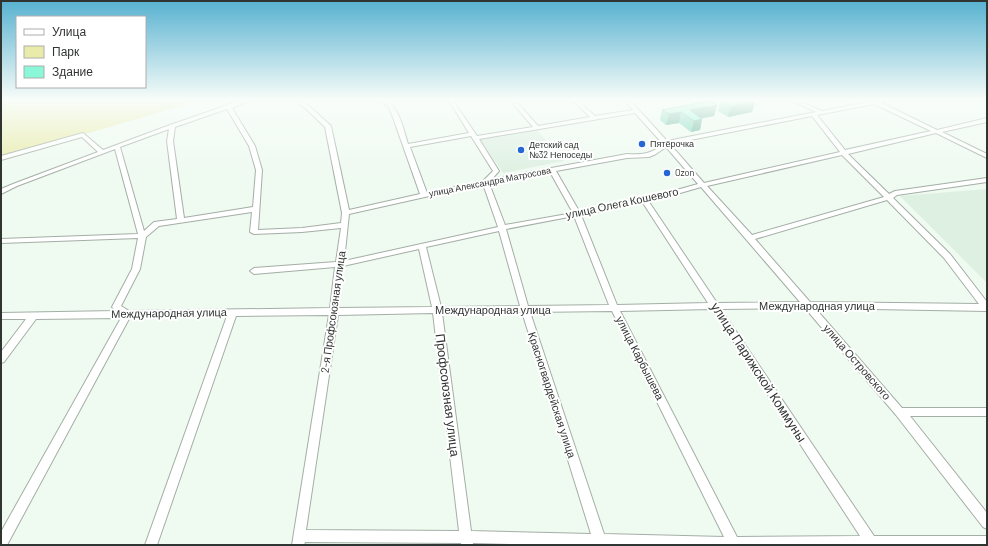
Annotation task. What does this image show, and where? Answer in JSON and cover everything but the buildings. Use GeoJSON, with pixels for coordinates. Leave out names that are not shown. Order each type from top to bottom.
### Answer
{"type":"FeatureCollection","features":[{"type":"Feature","properties":{"kind":"street"},"geometry":{"type":"LineString","coordinates":[[1,192],[117,146],[176,124]]}},
{"type":"Feature","properties":{"kind":"street"},"geometry":{"type":"LineString","coordinates":[[239,124],[252,146],[259,170],[254,232],[302,230],[345,225]]}},
{"type":"Feature","properties":{"kind":"street","name":"2-я Профсоюзная улица"},"geometry":{"type":"LineString","coordinates":[[298,540],[334,310],[346,213],[328,126],[326,124]]}},
{"type":"Feature","properties":{"kind":"street"},"geometry":{"type":"LineString","coordinates":[[398,124],[424,195]]}},
{"type":"Feature","properties":{"kind":"street"},"geometry":{"type":"LineString","coordinates":[[467,124],[496,171],[485,182]]}},
{"type":"Feature","properties":{"kind":"street"},"geometry":{"type":"LineString","coordinates":[[534,124],[537,128]]}},
{"type":"Feature","properties":{"kind":"street"},"geometry":{"type":"LineString","coordinates":[[406,146],[557,124]]}},
{"type":"Feature","properties":{"kind":"street","name":"улица Островского"},"geometry":{"type":"LineString","coordinates":[[648,124],[667,143],[702,185],[809,305],[900,412],[987,522]]}},
{"type":"Feature","properties":{"kind":"street","name":"улица Александра Матросова"},"geometry":{"type":"LineString","coordinates":[[346,213],[424,195],[552,169],[627,156],[640,156],[658,152],[667,143],[759,124]]}},
{"type":"Feature","properties":{"kind":"street"},"geometry":{"type":"LineString","coordinates":[[824,124],[845,154],[890,197],[947,256],[986,307]]}},
{"type":"Feature","properties":{"kind":"street"},"geometry":{"type":"LineString","coordinates":[[922,124],[987,156]]}},
{"type":"Feature","properties":{"kind":"street","name":"улица Олега Кошевого"},"geometry":{"type":"LineString","coordinates":[[254,271],[340,264],[502,228],[645,201],[702,185],[845,154],[966,124]]}},
{"type":"Feature","properties":{"kind":"street"},"geometry":{"type":"LineString","coordinates":[[172,126],[170,141],[181,220]]}},
{"type":"Feature","properties":{"kind":"street"},"geometry":{"type":"LineString","coordinates":[[1,158],[83,135],[102,152]]}},
{"type":"Feature","properties":{"kind":"street"},"geometry":{"type":"LineString","coordinates":[[1,544],[127,314],[116,307],[136,269],[142,236],[117,146]]}},
{"type":"Feature","properties":{"kind":"street"},"geometry":{"type":"LineString","coordinates":[[1,162],[22,152]]}},
{"type":"Feature","properties":{"kind":"street","name":"улица Карбышева"},"geometry":{"type":"LineString","coordinates":[[552,169],[577,214],[615,309],[734,544]]}},
{"type":"Feature","properties":{"kind":"street"},"geometry":{"type":"LineString","coordinates":[[750,238],[890,197],[895,193],[987,180]]}},
{"type":"Feature","properties":{"kind":"street","name":"Красногвардейская улица"},"geometry":{"type":"LineString","coordinates":[[485,182],[502,228],[525,309],[600,543]]}},
{"type":"Feature","properties":{"kind":"street","name":"улица Парижской Коммуны"},"geometry":{"type":"LineString","coordinates":[[645,201],[717,307],[872,544]]}},
{"type":"Feature","properties":{"kind":"street"},"geometry":{"type":"LineString","coordinates":[[1,241],[142,236],[157,224],[255,209]]}},
{"type":"Feature","properties":{"kind":"street","name":"Профсоюзная улица"},"geometry":{"type":"LineString","coordinates":[[422,246],[437,310],[467,541]]}},
{"type":"Feature","properties":{"kind":"street","name":"Международная улица"},"geometry":{"type":"LineString","coordinates":[[1,316],[334,310],[615,309],[809,305],[986,307]]}},
{"type":"Feature","properties":{"kind":"street"},"geometry":{"type":"LineString","coordinates":[[151,545],[233,312]]}},
{"type":"Feature","properties":{"kind":"street"},"geometry":{"type":"LineString","coordinates":[[1,359],[33,316]]}},
{"type":"Feature","properties":{"kind":"street"},"geometry":{"type":"LineString","coordinates":[[900,412],[987,412]]}},
{"type":"Feature","properties":{"kind":"street"},"geometry":{"type":"LineString","coordinates":[[298,540],[734,544],[987,542]]}},
{"type":"Feature","properties":{"kind":"shaded area","name":"Детский сад №32 Непоседы"},"geometry":{"type":"Polygon","coordinates":[[[536,129],[564,161],[503,173],[480,139],[536,129]]]}},
{"type":"Feature","properties":{"kind":"shaded area"},"geometry":{"type":"Polygon","coordinates":[[[987,189],[987,283],[900,196],[987,189]]]}},
{"type":"Feature","properties":{"kind":"green space"},"geometry":{"type":"Polygon","coordinates":[[[1,124],[118,124],[41,147],[1,157],[1,124]]]}},
{"type":"Feature","properties":{"kind":"place","name":"Пятёрочка"},"geometry":{"type":"Point","coordinates":[642,144]}},
{"type":"Feature","properties":{"kind":"place","name":"Детский сад №32 Непоседы"},"geometry":{"type":"Point","coordinates":[521,150]}},
{"type":"Feature","properties":{"kind":"place","name":"Ozon"},"geometry":{"type":"Point","coordinates":[667,173]}}]}
